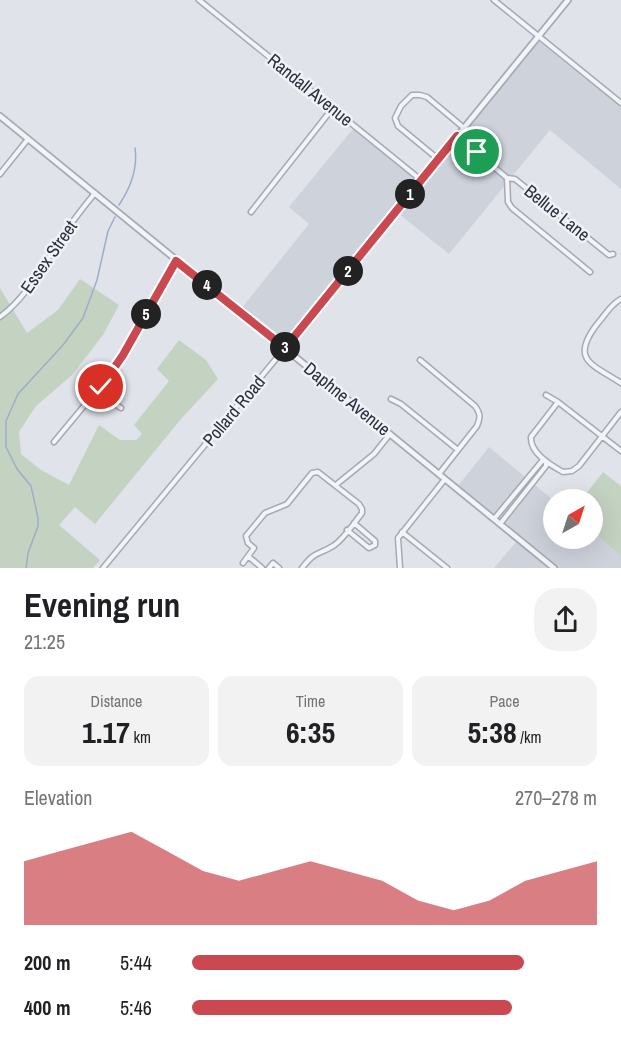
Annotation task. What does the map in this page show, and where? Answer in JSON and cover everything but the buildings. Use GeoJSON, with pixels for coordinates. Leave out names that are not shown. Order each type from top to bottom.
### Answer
{"type":"FeatureCollection","features":[{"type":"Feature","properties":{"kind":"street","name":"Randall Avenue"},"geometry":{"type":"LineString","coordinates":[[199,0],[421,180]]}},
{"type":"Feature","properties":{"kind":"street"},"geometry":{"type":"LineString","coordinates":[[494,0],[621,103]]}},
{"type":"Feature","properties":{"kind":"street","name":"Pollard Road"},"geometry":{"type":"LineString","coordinates":[[103,568],[568,0]]}},
{"type":"Feature","properties":{"kind":"street"},"geometry":{"type":"LineString","coordinates":[[438,159],[398,126],[395,118],[401,105],[412,95],[424,96],[464,128]]}},
{"type":"Feature","properties":{"kind":"street"},"geometry":{"type":"LineString","coordinates":[[251,212],[334,110]]}},
{"type":"Feature","properties":{"kind":"street","name":"Daphne Avenue"},"geometry":{"type":"LineString","coordinates":[[0,116],[555,568]]}},
{"type":"Feature","properties":{"kind":"street","name":"Bellue Lane"},"geometry":{"type":"LineString","coordinates":[[457,136],[507,178],[515,179],[601,249],[609,255],[613,254]]}},
{"type":"Feature","properties":{"kind":"street"},"geometry":{"type":"LineString","coordinates":[[0,174],[28,139]]}},
{"type":"Feature","properties":{"kind":"street"},"geometry":{"type":"LineString","coordinates":[[507,178],[508,202],[512,208],[590,272]]}},
{"type":"Feature","properties":{"kind":"street","name":"Essex Street"},"geometry":{"type":"LineString","coordinates":[[0,317],[24,293],[95,193]]}},
{"type":"Feature","properties":{"kind":"street"},"geometry":{"type":"LineString","coordinates":[[54,442],[100,388],[123,355],[176,261]]}},
{"type":"Feature","properties":{"kind":"street"},"geometry":{"type":"LineString","coordinates":[[621,300],[611,306],[590,333],[585,345],[587,358],[596,369],[621,383]]}},
{"type":"Feature","properties":{"kind":"street"},"geometry":{"type":"LineString","coordinates":[[579,352],[585,352]]}},
{"type":"Feature","properties":{"kind":"street"},"geometry":{"type":"LineString","coordinates":[[420,360],[479,411],[480,418],[477,426],[439,474]]}},
{"type":"Feature","properties":{"kind":"street"},"geometry":{"type":"LineString","coordinates":[[100,388],[110,401],[121,408]]}},
{"type":"Feature","properties":{"kind":"street"},"geometry":{"type":"LineString","coordinates":[[546,395],[621,451]]}},
{"type":"Feature","properties":{"kind":"street"},"geometry":{"type":"LineString","coordinates":[[391,399],[401,404],[458,450]]}},
{"type":"Feature","properties":{"kind":"street"},"geometry":{"type":"LineString","coordinates":[[558,402],[531,437],[531,443],[534,450],[562,472],[572,471],[579,466],[621,412]]}},
{"type":"Feature","properties":{"kind":"street"},"geometry":{"type":"LineString","coordinates":[[337,484],[390,434]]}},
{"type":"Feature","properties":{"kind":"street"},"geometry":{"type":"LineString","coordinates":[[494,519],[542,461],[546,461]]}},
{"type":"Feature","properties":{"kind":"street"},"geometry":{"type":"LineString","coordinates":[[500,524],[546,465],[546,461]]}},
{"type":"Feature","properties":{"kind":"street"},"geometry":{"type":"LineString","coordinates":[[243,563],[254,548],[248,543],[246,536],[265,513],[287,504],[312,473],[318,472],[337,484],[362,509],[362,513],[333,546],[311,556],[302,568]]}},
{"type":"Feature","properties":{"kind":"street"},"geometry":{"type":"LineString","coordinates":[[400,568],[398,544],[402,532],[445,479]]}},
{"type":"Feature","properties":{"kind":"street"},"geometry":{"type":"LineString","coordinates":[[514,494],[520,498]]}},
{"type":"Feature","properties":{"kind":"street"},"geometry":{"type":"LineString","coordinates":[[347,530],[369,548],[375,545],[375,541],[354,523]]}},
{"type":"Feature","properties":{"kind":"street"},"geometry":{"type":"LineString","coordinates":[[402,532],[447,568]]}},
{"type":"Feature","properties":{"kind":"street"},"geometry":{"type":"LineString","coordinates":[[248,556],[262,568]]}},
{"type":"Feature","properties":{"kind":"street"},"geometry":{"type":"LineString","coordinates":[[269,568],[273,563],[279,568]]}},
{"type":"Feature","properties":{"kind":"shaded area"},"geometry":{"type":"Polygon","coordinates":[[[534,37],[621,107],[621,189],[550,130],[449,254],[393,209],[285,344],[241,309],[309,224],[289,207],[352,130],[360,127],[420,176],[534,37]]]}},
{"type":"Feature","properties":{"kind":"shaded area"},"geometry":{"type":"Polygon","coordinates":[[[489,447],[543,492],[543,549],[603,549],[603,541],[621,556],[621,568],[494,568],[516,542],[454,491],[489,447]]]}},
{"type":"Feature","properties":{"kind":"green space"},"geometry":{"type":"Polygon","coordinates":[[[80,279],[119,305],[103,335],[72,375],[36,406],[19,432],[21,454],[41,470],[69,485],[99,425],[120,440],[136,440],[142,434],[134,425],[169,381],[157,369],[179,340],[206,360],[218,379],[181,419],[95,524],[75,507],[59,525],[100,560],[93,568],[0,568],[0,288],[27,333],[58,310],[80,279]]]}},
{"type":"Feature","properties":{"kind":"green space"},"geometry":{"type":"Polygon","coordinates":[[[603,472],[621,486],[621,556],[603,541],[603,489],[590,489],[603,472]]]}},
{"type":"Feature","properties":{"kind":"waterway"},"geometry":{"type":"LineString","coordinates":[[119,205],[133,178],[135,148]]}},
{"type":"Feature","properties":{"kind":"waterway"},"geometry":{"type":"LineString","coordinates":[[26,568],[28,553],[38,526],[38,518],[31,486],[17,469],[6,447],[6,421],[18,394],[63,345],[83,318],[97,280],[108,231],[115,217]]}},
{"type":"Feature","properties":{"kind":"route"},"geometry":{"type":"LineString","coordinates":[[101,387],[123,355],[176,261],[285,348],[457,136],[477,152]]}}]}
